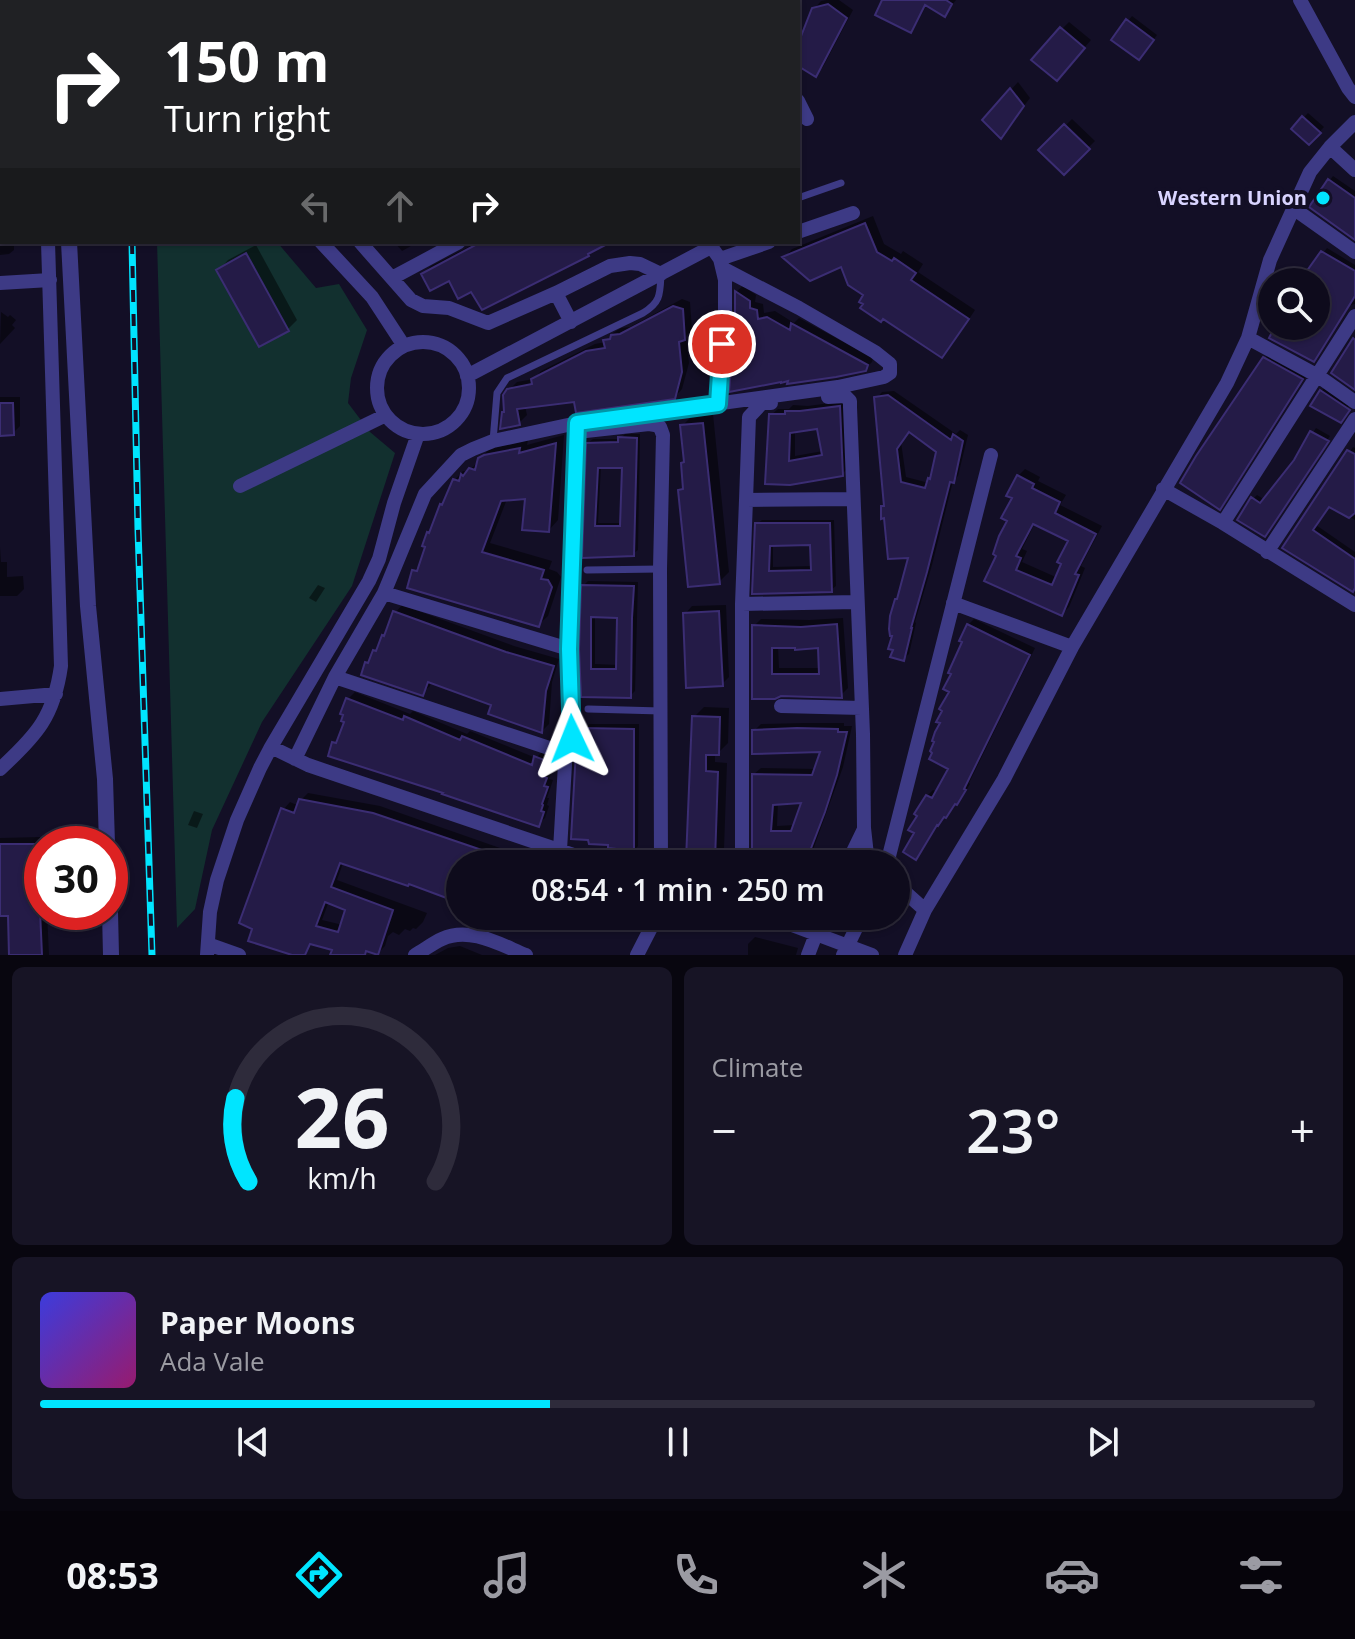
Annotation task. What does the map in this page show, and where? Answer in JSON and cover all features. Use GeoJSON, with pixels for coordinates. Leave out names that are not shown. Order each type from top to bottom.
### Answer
{"type":"FeatureCollection","features":[{"type":"Feature","properties":{"kind":"street"},"geometry":{"type":"LineString","coordinates":[[1300,0],[1355,97]]}},
{"type":"Feature","properties":{"kind":"street"},"geometry":{"type":"LineString","coordinates":[[800,105],[807,119]]}},
{"type":"Feature","properties":{"kind":"street"},"geometry":{"type":"LineString","coordinates":[[905,955],[925,910],[1004,779],[1072,647],[1227,383],[1248,338],[1270,260],[1310,172],[1355,122]]}},
{"type":"Feature","properties":{"kind":"street"},"geometry":{"type":"LineString","coordinates":[[1330,147],[1355,170]]}},
{"type":"Feature","properties":{"kind":"street"},"geometry":{"type":"LineString","coordinates":[[1293,208],[1355,252]]}},
{"type":"Feature","properties":{"kind":"street"},"geometry":{"type":"LineString","coordinates":[[800,231],[853,213]]}},
{"type":"Feature","properties":{"kind":"street"},"geometry":{"type":"LineString","coordinates":[[0,769],[37,731],[51,709],[61,656],[48,244]]}},
{"type":"Feature","properties":{"kind":"street"},"geometry":{"type":"LineString","coordinates":[[69,244],[88,606],[105,779],[106,826]]}},
{"type":"Feature","properties":{"kind":"street"},"geometry":{"type":"LineString","coordinates":[[323,244],[372,297],[404,346]]}},
{"type":"Feature","properties":{"kind":"street"},"geometry":{"type":"LineString","coordinates":[[362,244],[416,304],[449,308],[488,323],[620,263],[640,264],[661,274]]}},
{"type":"Feature","properties":{"kind":"street"},"geometry":{"type":"LineString","coordinates":[[392,278],[455,244]]}},
{"type":"Feature","properties":{"kind":"street"},"geometry":{"type":"LineString","coordinates":[[467,376],[661,274],[716,254],[760,244]]}},
{"type":"Feature","properties":{"kind":"street"},"geometry":{"type":"LineString","coordinates":[[716,254],[725,314],[718,404]]}},
{"type":"Feature","properties":{"kind":"street"},"geometry":{"type":"LineString","coordinates":[[295,759],[335,677],[384,593],[425,494],[461,455],[493,441],[838,387],[890,373],[887,360],[716,254]]}},
{"type":"Feature","properties":{"kind":"street"},"geometry":{"type":"LineString","coordinates":[[0,283],[50,280]]}},
{"type":"Feature","properties":{"kind":"street"},"geometry":{"type":"LineString","coordinates":[[556,293],[571,322]]}},
{"type":"Feature","properties":{"kind":"street"},"geometry":{"type":"LineString","coordinates":[[1223,523],[1355,316]]}},
{"type":"Feature","properties":{"kind":"street"},"geometry":{"type":"LineString","coordinates":[[1248,338],[1318,376],[1355,402]]}},
{"type":"Feature","properties":{"kind":"street"},"geometry":{"type":"LineString","coordinates":[[421,342],[446,349],[459,360],[467,376],[468,395],[461,414],[437,431],[418,434],[397,426],[386,415],[378,397],[379,376],[388,358],[404,346],[421,342]]}},
{"type":"Feature","properties":{"kind":"street"},"geometry":{"type":"LineString","coordinates":[[742,850],[742,604],[749,417],[762,403],[841,396],[850,401],[866,850]]}},
{"type":"Feature","properties":{"kind":"street"},"geometry":{"type":"LineString","coordinates":[[240,486],[386,415]]}},
{"type":"Feature","properties":{"kind":"street"},"geometry":{"type":"LineString","coordinates":[[1267,552],[1355,419]]}},
{"type":"Feature","properties":{"kind":"street"},"geometry":{"type":"LineString","coordinates":[[577,428],[649,424],[660,427],[663,435],[661,850]]}},
{"type":"Feature","properties":{"kind":"street"},"geometry":{"type":"LineString","coordinates":[[271,747],[308,765],[560,850],[566,747],[572,739],[569,649],[577,428]]}},
{"type":"Feature","properties":{"kind":"street"},"geometry":{"type":"LineString","coordinates":[[239,955],[207,949],[217,880],[237,820],[271,747],[369,581],[418,434]]}},
{"type":"Feature","properties":{"kind":"street"},"geometry":{"type":"LineString","coordinates":[[891,850],[991,455]]}},
{"type":"Feature","properties":{"kind":"street"},"geometry":{"type":"LineString","coordinates":[[1163,489],[1355,605]]}},
{"type":"Feature","properties":{"kind":"street"},"geometry":{"type":"LineString","coordinates":[[746,500],[853,499]]}},
{"type":"Feature","properties":{"kind":"street"},"geometry":{"type":"LineString","coordinates":[[384,593],[569,649]]}},
{"type":"Feature","properties":{"kind":"street"},"geometry":{"type":"LineString","coordinates":[[742,604],[857,602]]}},
{"type":"Feature","properties":{"kind":"street"},"geometry":{"type":"LineString","coordinates":[[953,603],[1072,647]]}},
{"type":"Feature","properties":{"kind":"street"},"geometry":{"type":"LineString","coordinates":[[335,677],[549,748],[566,747]]}},
{"type":"Feature","properties":{"kind":"street"},"geometry":{"type":"LineString","coordinates":[[0,699],[56,694]]}},
{"type":"Feature","properties":{"kind":"street"},"geometry":{"type":"LineString","coordinates":[[781,706],[862,708]]}},
{"type":"Feature","properties":{"kind":"street"},"geometry":{"type":"LineString","coordinates":[[854,850],[864,828]]}},
{"type":"Feature","properties":{"kind":"street"},"geometry":{"type":"LineString","coordinates":[[910,897],[925,910]]}},
{"type":"Feature","properties":{"kind":"street"},"geometry":{"type":"LineString","coordinates":[[110,930],[111,955]]}},
{"type":"Feature","properties":{"kind":"street"},"geometry":{"type":"LineString","coordinates":[[637,955],[650,930]]}},
{"type":"Feature","properties":{"kind":"street"},"geometry":{"type":"LineString","coordinates":[[805,930],[845,950],[872,955]]}},
{"type":"Feature","properties":{"kind":"street"},"geometry":{"type":"LineString","coordinates":[[808,955],[817,930]]}},
{"type":"Feature","properties":{"kind":"street"},"geometry":{"type":"LineString","coordinates":[[845,950],[855,930]]}},
{"type":"Feature","properties":{"kind":"street"},"geometry":{"type":"LineString","coordinates":[[415,955],[443,938],[460,934],[479,936],[526,955]]}},
{"type":"Feature","properties":{"kind":"lane"},"geometry":{"type":"LineString","coordinates":[[800,197],[841,183]]}},
{"type":"Feature","properties":{"kind":"lane"},"geometry":{"type":"LineString","coordinates":[[493,441],[497,393],[507,378],[653,307],[659,300],[661,274]]}},
{"type":"Feature","properties":{"kind":"lane"},"geometry":{"type":"LineString","coordinates":[[587,570],[660,569]]}},
{"type":"Feature","properties":{"kind":"lane"},"geometry":{"type":"LineString","coordinates":[[588,709],[661,711]]}},
{"type":"Feature","properties":{"kind":"green space"},"geometry":{"type":"Polygon","coordinates":[[[157,244],[279,244],[316,288],[339,284],[367,330],[351,378],[348,403],[370,432],[395,453],[352,586],[262,722],[212,830],[195,909],[177,928],[157,244]]]}},
{"type":"Feature","properties":{"kind":"building"},"geometry":{"type":"Polygon","coordinates":[[[882,0],[946,0],[952,4],[945,17],[925,5],[911,33],[875,15],[882,0]]]}},
{"type":"Feature","properties":{"kind":"building"},"geometry":{"type":"Polygon","coordinates":[[[828,4],[847,18],[816,77],[800,67],[800,39],[812,8],[828,4]]]}},
{"type":"Feature","properties":{"kind":"building"},"geometry":{"type":"Polygon","coordinates":[[[1126,19],[1154,40],[1139,60],[1111,40],[1126,19]]]}},
{"type":"Feature","properties":{"kind":"building"},"geometry":{"type":"Polygon","coordinates":[[[1060,27],[1085,48],[1057,81],[1031,60],[1060,27]]]}},
{"type":"Feature","properties":{"kind":"building"},"geometry":{"type":"Polygon","coordinates":[[[1010,88],[1024,106],[1001,139],[982,120],[1010,88]]]}},
{"type":"Feature","properties":{"kind":"building"},"geometry":{"type":"Polygon","coordinates":[[[1302,116],[1321,133],[1309,145],[1291,129],[1302,116]]]}},
{"type":"Feature","properties":{"kind":"building"},"geometry":{"type":"Polygon","coordinates":[[[1064,124],[1090,149],[1064,175],[1038,150],[1064,124]]]}},
{"type":"Feature","properties":{"kind":"building"},"geometry":{"type":"Polygon","coordinates":[[[1328,179],[1355,198],[1355,240],[1309,207],[1328,179]]]}},
{"type":"Feature","properties":{"kind":"building"},"geometry":{"type":"Polygon","coordinates":[[[865,223],[877,252],[892,261],[894,258],[916,273],[911,280],[969,319],[942,358],[883,319],[881,322],[860,308],[863,295],[848,285],[841,267],[810,281],[782,257],[865,223]]]}},
{"type":"Feature","properties":{"kind":"building"},"geometry":{"type":"Polygon","coordinates":[[[477,244],[607,244],[482,310],[471,292],[458,299],[449,281],[430,291],[421,274],[477,244]]]}},
{"type":"Feature","properties":{"kind":"building"},"geometry":{"type":"Polygon","coordinates":[[[1321,251],[1355,271],[1355,296],[1330,336],[1330,268],[1309,268],[1321,251]]]}},
{"type":"Feature","properties":{"kind":"building"},"geometry":{"type":"Polygon","coordinates":[[[246,253],[289,331],[259,347],[216,270],[246,253]]]}},
{"type":"Feature","properties":{"kind":"building"},"geometry":{"type":"Polygon","coordinates":[[[735,291],[750,301],[750,308],[757,310],[758,319],[767,317],[790,330],[791,323],[868,365],[866,371],[729,392],[735,291]]]}},
{"type":"Feature","properties":{"kind":"building"},"geometry":{"type":"Polygon","coordinates":[[[673,306],[683,309],[685,340],[679,342],[682,372],[675,399],[576,413],[574,402],[517,409],[520,425],[500,429],[504,412],[503,395],[507,389],[532,384],[531,379],[586,351],[605,348],[603,340],[610,339],[611,335],[620,334],[673,306]]]}},
{"type":"Feature","properties":{"kind":"building"},"geometry":{"type":"Polygon","coordinates":[[[1353,338],[1355,340],[1355,390],[1331,373],[1353,338]]]}},
{"type":"Feature","properties":{"kind":"building"},"geometry":{"type":"Polygon","coordinates":[[[1273,340],[1328,340],[1314,362],[1273,340]]]}},
{"type":"Feature","properties":{"kind":"building"},"geometry":{"type":"Polygon","coordinates":[[[1263,357],[1303,379],[1220,510],[1180,483],[1263,357]]]}},
{"type":"Feature","properties":{"kind":"building"},"geometry":{"type":"Polygon","coordinates":[[[1320,390],[1350,410],[1341,423],[1310,406],[1320,390]]]}},
{"type":"Feature","properties":{"kind":"building"},"geometry":{"type":"Polygon","coordinates":[[[888,395],[951,440],[953,434],[963,441],[904,661],[890,657],[893,650],[888,649],[892,636],[890,616],[908,558],[888,559],[884,518],[881,519],[881,506],[884,506],[874,397],[888,395]],[[909,432],[897,449],[901,482],[925,488],[936,452],[909,432]]]}},
{"type":"Feature","properties":{"kind":"building"},"geometry":{"type":"Polygon","coordinates":[[[0,403],[13,403],[14,435],[0,436],[0,403]]]}},
{"type":"Feature","properties":{"kind":"building"},"geometry":{"type":"Polygon","coordinates":[[[840,406],[843,476],[790,485],[765,484],[769,414],[840,406]],[[817,429],[790,433],[789,461],[822,455],[817,429]]]}},
{"type":"Feature","properties":{"kind":"building"},"geometry":{"type":"Polygon","coordinates":[[[703,423],[720,584],[688,587],[678,490],[683,489],[681,463],[684,462],[680,425],[703,423]]]}},
{"type":"Feature","properties":{"kind":"building"},"geometry":{"type":"Polygon","coordinates":[[[1310,431],[1329,441],[1265,537],[1237,520],[1251,497],[1260,503],[1294,460],[1310,431]]]}},
{"type":"Feature","properties":{"kind":"building"},"geometry":{"type":"Polygon","coordinates":[[[618,437],[637,438],[634,556],[582,558],[586,443],[618,442],[618,437]],[[598,468],[595,526],[620,526],[622,468],[598,468]]]}},
{"type":"Feature","properties":{"kind":"building"},"geometry":{"type":"Polygon","coordinates":[[[556,443],[549,532],[522,530],[525,499],[501,501],[482,552],[544,570],[541,579],[548,580],[552,587],[539,627],[407,588],[412,570],[417,571],[427,532],[453,479],[459,481],[461,474],[463,476],[469,468],[475,470],[478,458],[484,455],[520,448],[519,453],[556,443]]]}},
{"type":"Feature","properties":{"kind":"building"},"geometry":{"type":"Polygon","coordinates":[[[1347,450],[1355,454],[1355,513],[1349,518],[1329,507],[1313,530],[1355,559],[1353,592],[1282,548],[1347,450]]]}},
{"type":"Feature","properties":{"kind":"building"},"geometry":{"type":"Polygon","coordinates":[[[1017,475],[1034,484],[1032,488],[1060,502],[1055,513],[1096,534],[1075,574],[1079,575],[1062,616],[984,581],[1007,521],[1001,518],[1012,498],[1006,496],[1017,475]],[[1033,524],[1016,556],[1021,558],[1016,570],[1052,585],[1061,564],[1057,562],[1068,541],[1033,524]]]}},
{"type":"Feature","properties":{"kind":"building"},"geometry":{"type":"Polygon","coordinates":[[[755,523],[830,523],[832,592],[752,594],[755,523]],[[810,545],[770,546],[769,571],[811,570],[810,545]]]}},
{"type":"Feature","properties":{"kind":"building"},"geometry":{"type":"Polygon","coordinates":[[[581,585],[634,586],[631,698],[581,697],[581,585]],[[591,617],[591,669],[616,669],[617,618],[591,617]]]}},
{"type":"Feature","properties":{"kind":"building"},"geometry":{"type":"Polygon","coordinates":[[[393,611],[554,666],[546,691],[542,733],[488,714],[491,705],[428,682],[423,696],[361,675],[365,662],[368,663],[384,636],[393,611]]]}},
{"type":"Feature","properties":{"kind":"building"},"geometry":{"type":"Polygon","coordinates":[[[719,611],[723,686],[686,688],[683,613],[719,611]]]}},
{"type":"Feature","properties":{"kind":"building"},"geometry":{"type":"Polygon","coordinates":[[[837,624],[842,698],[781,696],[752,699],[752,625],[801,627],[837,624]],[[772,648],[772,674],[819,674],[818,648],[772,648]]]}},
{"type":"Feature","properties":{"kind":"building"},"geometry":{"type":"Polygon","coordinates":[[[967,624],[1030,655],[966,790],[957,805],[937,825],[916,860],[910,856],[910,850],[904,850],[914,833],[908,830],[926,795],[932,798],[948,769],[929,759],[940,723],[936,722],[942,711],[939,709],[949,692],[943,689],[962,642],[959,641],[967,624]]]}},
{"type":"Feature","properties":{"kind":"building"},"geometry":{"type":"Polygon","coordinates":[[[346,698],[403,720],[404,716],[460,740],[462,736],[532,765],[534,756],[547,761],[542,776],[547,778],[544,786],[548,787],[539,827],[328,756],[344,722],[340,714],[346,698]]]}},
{"type":"Feature","properties":{"kind":"building"},"geometry":{"type":"Polygon","coordinates":[[[692,716],[720,717],[719,755],[706,755],[706,771],[718,772],[715,850],[686,850],[692,716]]]}},
{"type":"Feature","properties":{"kind":"building"},"geometry":{"type":"Polygon","coordinates":[[[582,728],[634,729],[634,850],[616,850],[608,848],[608,845],[589,844],[588,840],[571,839],[576,750],[582,740],[582,728]]]}},
{"type":"Feature","properties":{"kind":"building"},"geometry":{"type":"Polygon","coordinates":[[[797,728],[847,732],[837,775],[810,850],[752,850],[752,774],[812,775],[820,752],[752,754],[752,730],[797,728]],[[801,803],[773,805],[771,831],[791,831],[801,803]]]}},
{"type":"Feature","properties":{"kind":"building"},"geometry":{"type":"Polygon","coordinates":[[[299,799],[373,813],[482,850],[446,850],[446,898],[340,863],[331,887],[393,910],[378,955],[366,951],[365,955],[330,955],[332,950],[310,944],[305,955],[292,955],[248,941],[252,929],[239,923],[281,808],[294,813],[299,799]],[[325,902],[316,926],[338,932],[345,910],[325,902]]]}},
{"type":"Feature","properties":{"kind":"building"},"geometry":{"type":"Polygon","coordinates":[[[0,844],[24,844],[24,930],[41,930],[42,955],[9,955],[8,916],[0,916],[0,844]]]}},
{"type":"Feature","properties":{"kind":"railway"},"geometry":{"type":"LineString","coordinates":[[132,244],[152,955]]}},
{"type":"Feature","properties":{"kind":"place","name":"Western Union"},"geometry":{"type":"Point","coordinates":[1323,198]}},
{"type":"Feature","properties":{"kind":"route"},"geometry":{"type":"LineString","coordinates":[[572,739],[569,649],[577,423],[718,404],[722,344]]}}]}
